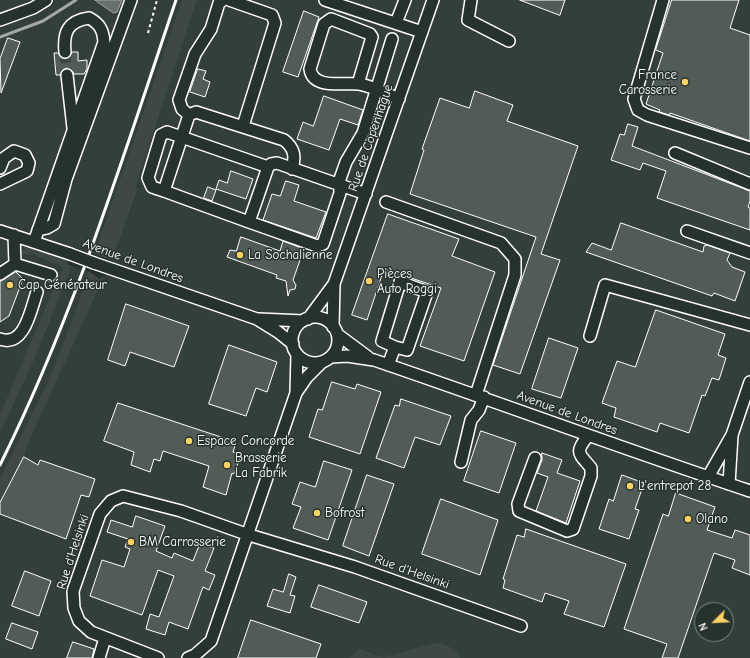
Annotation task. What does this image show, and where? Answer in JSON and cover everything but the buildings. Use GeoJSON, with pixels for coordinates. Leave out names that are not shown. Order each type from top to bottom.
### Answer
{"type":"FeatureCollection","features":[{"type":"Feature","properties":{"kind":"street"},"geometry":{"type":"LineString","coordinates":[[0,20],[27,10],[46,0]]}},
{"type":"Feature","properties":{"kind":"street"},"geometry":{"type":"LineString","coordinates":[[38,230],[47,228],[54,224],[66,179],[131,0]]}},
{"type":"Feature","properties":{"kind":"street"},"geometry":{"type":"LineString","coordinates":[[189,115],[182,109],[179,100],[195,54],[211,29],[219,3],[223,0]]}},
{"type":"Feature","properties":{"kind":"street"},"geometry":{"type":"LineString","coordinates":[[229,0],[272,15],[275,23],[243,126]]}},
{"type":"Feature","properties":{"kind":"street"},"geometry":{"type":"LineString","coordinates":[[325,0],[422,32]]}},
{"type":"Feature","properties":{"kind":"street"},"geometry":{"type":"LineString","coordinates":[[396,23],[405,0]]}},
{"type":"Feature","properties":{"kind":"street","name":"Rue de Copenhague"},"geometry":{"type":"LineString","coordinates":[[305,320],[334,284],[433,0]]}},
{"type":"Feature","properties":{"kind":"street"},"geometry":{"type":"LineString","coordinates":[[471,0],[468,20],[509,41]]}},
{"type":"Feature","properties":{"kind":"street"},"geometry":{"type":"LineString","coordinates":[[663,0],[634,99],[638,110],[647,115],[750,148]]}},
{"type":"Feature","properties":{"kind":"street"},"geometry":{"type":"LineString","coordinates":[[34,242],[104,42],[104,31],[98,23],[89,18],[77,20],[66,31],[64,42],[65,52]]}},
{"type":"Feature","properties":{"kind":"street"},"geometry":{"type":"LineString","coordinates":[[358,84],[373,41],[372,37],[370,34],[330,19],[324,24],[310,69],[314,78],[322,82],[334,84],[358,84],[399,99]]}},
{"type":"Feature","properties":{"kind":"street"},"geometry":{"type":"LineString","coordinates":[[268,167],[167,132],[161,135],[148,178],[152,187],[317,246],[321,246],[323,244],[337,201],[346,162],[363,134],[392,38]]}},
{"type":"Feature","properties":{"kind":"street"},"geometry":{"type":"LineString","coordinates":[[67,75],[73,131]]}},
{"type":"Feature","properties":{"kind":"street"},"geometry":{"type":"LineString","coordinates":[[164,191],[189,115],[196,112],[284,140],[290,145],[294,154],[292,169]]}},
{"type":"Feature","properties":{"kind":"street"},"geometry":{"type":"LineString","coordinates":[[0,168],[4,158],[14,151],[25,156],[29,163],[28,171],[0,184]]}},
{"type":"Feature","properties":{"kind":"street"},"geometry":{"type":"LineString","coordinates":[[675,153],[750,184]]}},
{"type":"Feature","properties":{"kind":"street"},"geometry":{"type":"LineString","coordinates":[[249,222],[268,167],[271,164],[276,163],[366,194]]}},
{"type":"Feature","properties":{"kind":"street"},"geometry":{"type":"LineString","coordinates":[[386,202],[501,243],[515,259],[515,275],[480,396],[480,410],[471,420],[461,462]]}},
{"type":"Feature","properties":{"kind":"street"},"geometry":{"type":"LineString","coordinates":[[687,231],[750,253]]}},
{"type":"Feature","properties":{"kind":"street"},"geometry":{"type":"LineString","coordinates":[[5,234],[15,264]]}},
{"type":"Feature","properties":{"kind":"street","name":"Avenue de Londres"},"geometry":{"type":"LineString","coordinates":[[5,234],[70,254],[257,319],[278,332],[295,349]]}},
{"type":"Feature","properties":{"kind":"street"},"geometry":{"type":"LineString","coordinates":[[0,274],[15,264]]}},
{"type":"Feature","properties":{"kind":"street"},"geometry":{"type":"LineString","coordinates":[[15,264],[51,275]]}},
{"type":"Feature","properties":{"kind":"street"},"geometry":{"type":"LineString","coordinates":[[400,282],[427,292],[408,350],[395,347],[382,341],[400,282]]}},
{"type":"Feature","properties":{"kind":"street","name":"Rue de Copenhague"},"geometry":{"type":"LineString","coordinates":[[334,284],[335,330]]}},
{"type":"Feature","properties":{"kind":"street"},"geometry":{"type":"LineString","coordinates":[[590,336],[605,285],[750,325]]}},
{"type":"Feature","properties":{"kind":"street"},"geometry":{"type":"LineString","coordinates":[[0,339],[6,341],[23,332],[37,292]]}},
{"type":"Feature","properties":{"kind":"street"},"geometry":{"type":"LineString","coordinates":[[188,658],[195,655],[211,641],[246,534],[296,394],[307,377],[335,351],[338,343],[335,330],[321,318],[305,320],[294,331],[296,394]]}},
{"type":"Feature","properties":{"kind":"street","name":"Avenue de Londres"},"geometry":{"type":"LineString","coordinates":[[257,319],[305,320]]}},
{"type":"Feature","properties":{"kind":"street","name":"Avenue de Londres"},"geometry":{"type":"LineString","coordinates":[[335,330],[351,346],[374,360]]}},
{"type":"Feature","properties":{"kind":"street"},"geometry":{"type":"LineString","coordinates":[[388,365],[395,347]]}},
{"type":"Feature","properties":{"kind":"street"},"geometry":{"type":"LineString","coordinates":[[295,349],[307,362],[326,360]]}},
{"type":"Feature","properties":{"kind":"street","name":"Avenue de Londres"},"geometry":{"type":"LineString","coordinates":[[326,360],[347,356],[374,360],[750,492]]}},
{"type":"Feature","properties":{"kind":"street"},"geometry":{"type":"LineString","coordinates":[[708,477],[732,435],[750,382]]}},
{"type":"Feature","properties":{"kind":"street"},"geometry":{"type":"LineString","coordinates":[[729,484],[732,435]]}},
{"type":"Feature","properties":{"kind":"street"},"geometry":{"type":"LineString","coordinates":[[535,458],[518,504],[519,511],[567,531],[573,529],[591,476],[591,468],[578,452],[588,436]]}},
{"type":"Feature","properties":{"kind":"street","name":"Rue d'Helsinki"},"geometry":{"type":"LineString","coordinates":[[158,658],[105,638],[86,628],[80,621],[74,608],[73,596],[100,514],[111,501],[123,496],[144,500],[246,534],[355,567],[521,626]]}},
{"type":"Feature","properties":{"kind":"street"},"geometry":{"type":"LineString","coordinates":[[98,658],[105,638]]}},
{"type":"Feature","properties":{"kind":"path"},"geometry":{"type":"LineString","coordinates":[[148,33],[156,0]]}},
{"type":"Feature","properties":{"kind":"shaded area"},"geometry":{"type":"Polygon","coordinates":[[[0,0],[182,0],[94,254],[73,247],[0,414],[0,0]]]}},
{"type":"Feature","properties":{"kind":"shaded area"},"geometry":{"type":"Polygon","coordinates":[[[95,0],[122,0],[117,12],[114,13],[95,0]]]}},
{"type":"Feature","properties":{"kind":"shaded area"},"geometry":{"type":"Polygon","coordinates":[[[182,0],[197,0],[135,188],[138,189],[112,260],[94,254],[182,0]]]}},
{"type":"Feature","properties":{"kind":"shaded area"},"geometry":{"type":"Polygon","coordinates":[[[197,0],[750,0],[750,658],[0,658],[0,503],[24,457],[27,446],[112,260],[138,190],[134,188],[197,0]]]}},
{"type":"Feature","properties":{"kind":"shaded area"},"geometry":{"type":"Polygon","coordinates":[[[28,246],[68,262],[67,264],[72,266],[35,358],[0,434],[0,414],[63,267],[34,255],[20,254],[21,251],[28,246]]]}},
{"type":"Feature","properties":{"kind":"shaded area"},"geometry":{"type":"Polygon","coordinates":[[[72,266],[88,271],[78,304],[49,379],[0,478],[0,434],[35,358],[72,266]]]}},
{"type":"Feature","properties":{"kind":"shaded area"},"geometry":{"type":"Polygon","coordinates":[[[88,271],[100,279],[102,276],[104,277],[27,446],[24,457],[0,503],[0,478],[49,379],[78,304],[88,271]]]}},
{"type":"Feature","properties":{"kind":"shaded area"},"geometry":{"type":"Polygon","coordinates":[[[436,643],[444,644],[456,652],[461,658],[349,658],[360,649],[383,657],[436,643]]]}},
{"type":"Feature","properties":{"kind":"waterway"},"geometry":{"type":"LineString","coordinates":[[0,37],[43,21],[76,0]]}},
{"type":"Feature","properties":{"kind":"tunnel"},"geometry":{"type":"LineString","coordinates":[[65,52],[67,75]]}},
{"type":"Feature","properties":{"kind":"railway"},"geometry":{"type":"LineString","coordinates":[[0,465],[27,409],[51,352],[96,236],[176,0]]}},
{"type":"Feature","properties":{"kind":"place","name":"France Carosserie"},"geometry":{"type":"Point","coordinates":[685,82]}},
{"type":"Feature","properties":{"kind":"place","name":"La Sochalienne"},"geometry":{"type":"Point","coordinates":[240,255]}},
{"type":"Feature","properties":{"kind":"place","name":"Pièces Auto Roggi"},"geometry":{"type":"Point","coordinates":[369,281]}},
{"type":"Feature","properties":{"kind":"place","name":"Cap Générateur"},"geometry":{"type":"Point","coordinates":[10,285]}},
{"type":"Feature","properties":{"kind":"place","name":"Espace Concorde"},"geometry":{"type":"Point","coordinates":[189,441]}},
{"type":"Feature","properties":{"kind":"place","name":"Brasserie La Fabrik"},"geometry":{"type":"Point","coordinates":[227,465]}},
{"type":"Feature","properties":{"kind":"place","name":"L'entrepot 28"},"geometry":{"type":"Point","coordinates":[630,486]}},
{"type":"Feature","properties":{"kind":"place","name":"Bofrost"},"geometry":{"type":"Point","coordinates":[317,513]}},
{"type":"Feature","properties":{"kind":"place","name":"Olano"},"geometry":{"type":"Point","coordinates":[688,519]}},
{"type":"Feature","properties":{"kind":"place","name":"BM Carrosserie"},"geometry":{"type":"Point","coordinates":[131,542]}}]}
